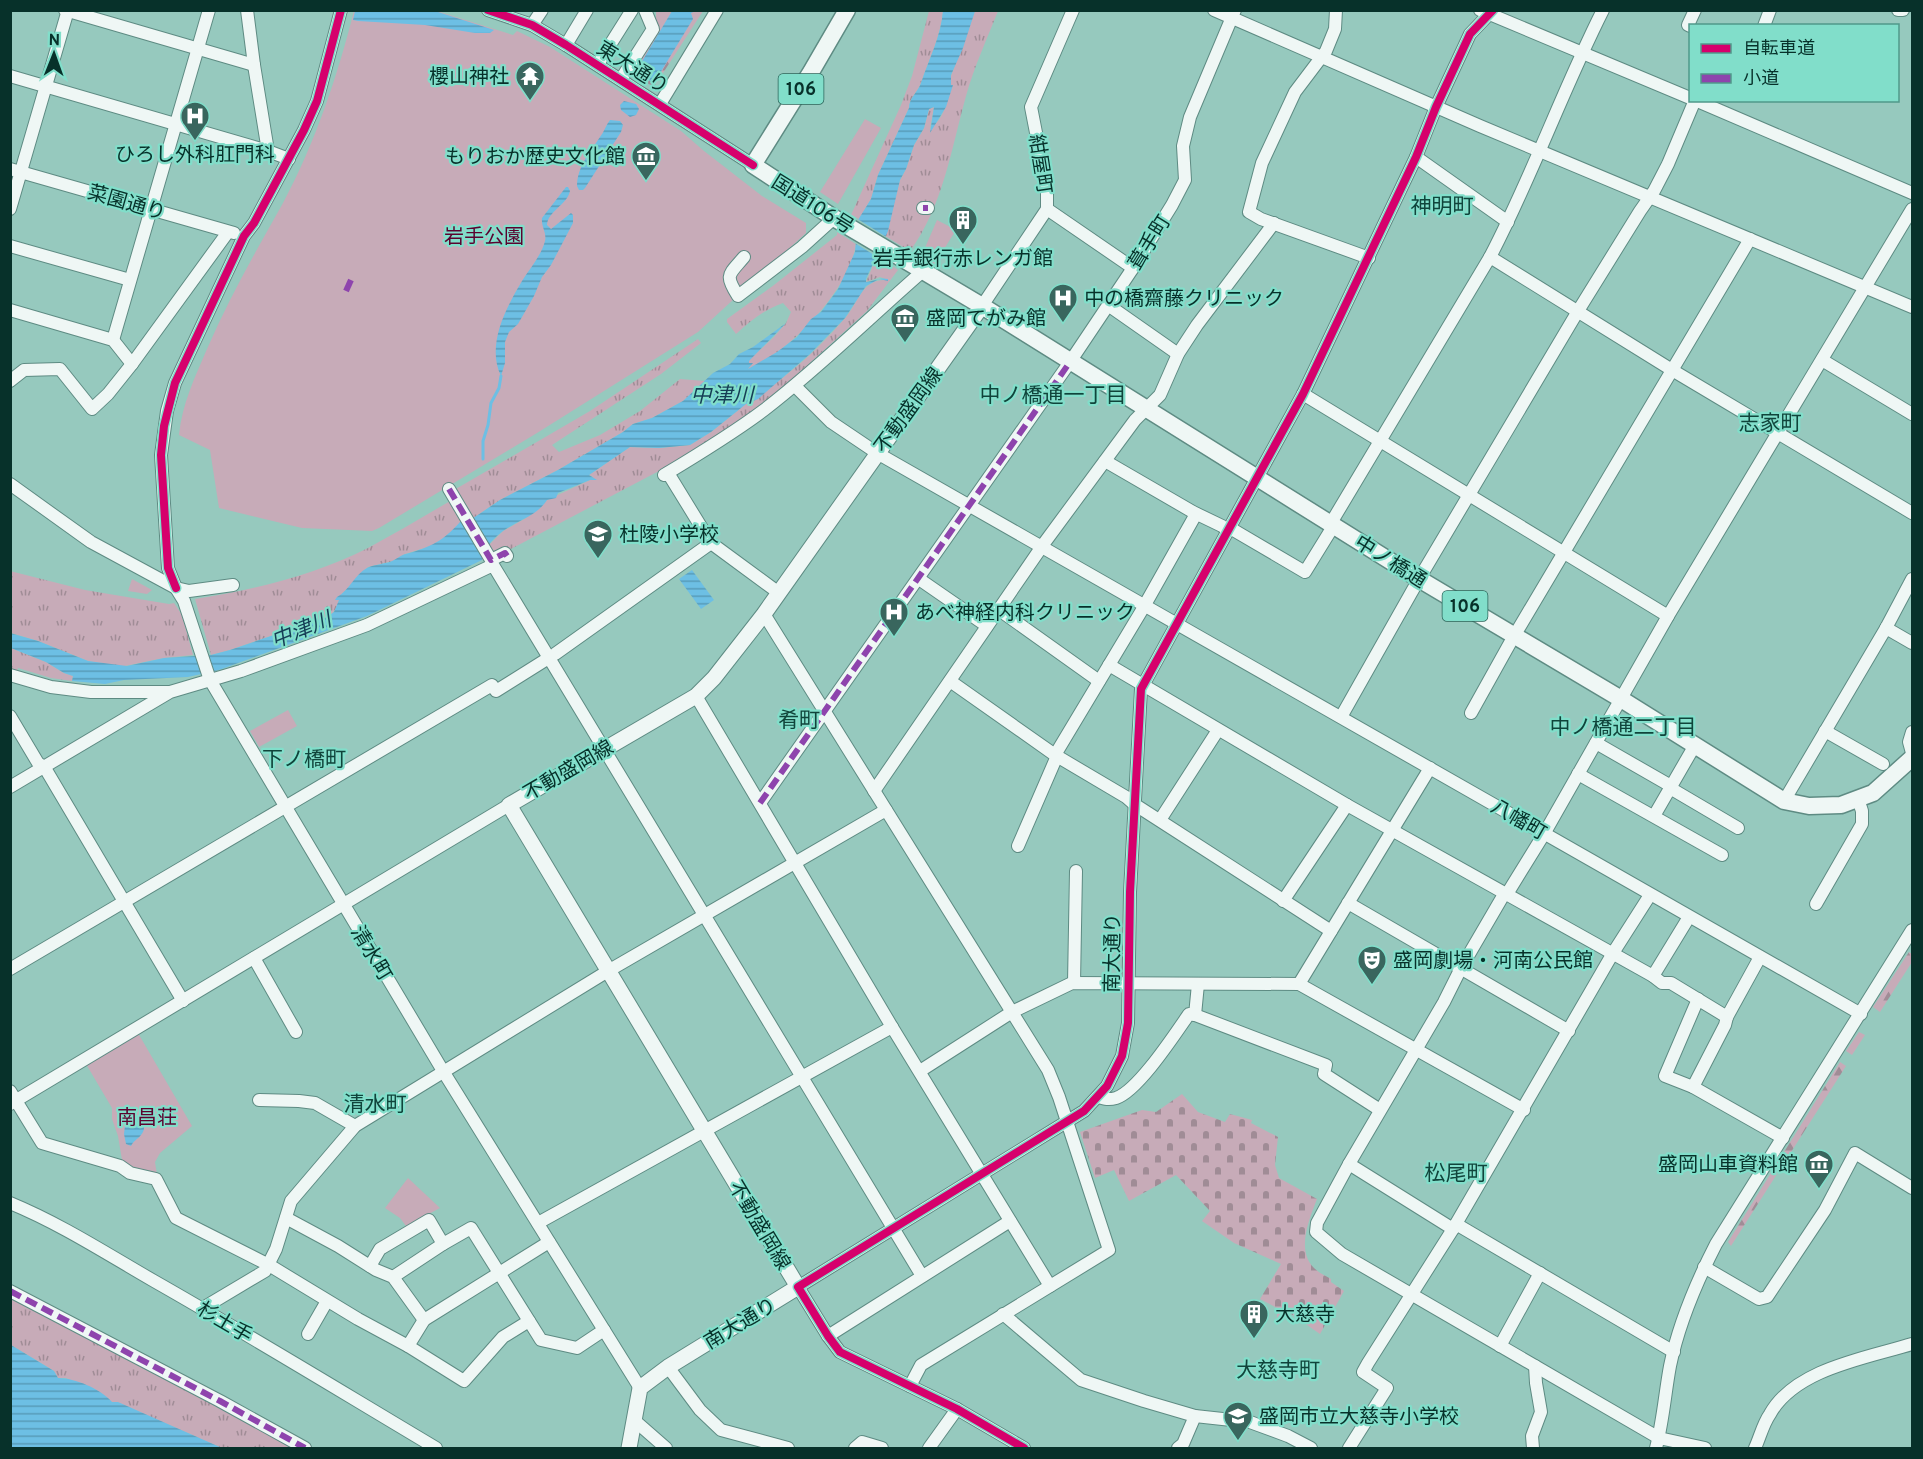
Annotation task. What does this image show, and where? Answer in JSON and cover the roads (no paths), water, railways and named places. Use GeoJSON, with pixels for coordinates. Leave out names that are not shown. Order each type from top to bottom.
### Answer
{"type":"FeatureCollection","features":[{"type":"Feature","properties":{"kind":"highway","name":"国道106号"},"geometry":{"type":"LineString","coordinates":[[847,10],[753,165],[906,261]]}},
{"type":"Feature","properties":{"kind":"highway","name":"中ノ橋通"},"geometry":{"type":"LineString","coordinates":[[906,261],[1419,579],[1621,699],[1784,801],[1809,806],[1840,806],[1873,793],[1912,758]]}},
{"type":"Feature","properties":{"kind":"main road","name":"不動盛岡線"},"geometry":{"type":"LineString","coordinates":[[798,1287],[509,805],[696,696],[714,678],[764,614],[982,306]]}},
{"type":"Feature","properties":{"kind":"main road","name":"南大通り"},"geometry":{"type":"LineString","coordinates":[[640,1388],[668,1367],[798,1287]]}},
{"type":"Feature","properties":{"kind":"main road"},"geometry":{"type":"LineString","coordinates":[[629,1449],[640,1388]]}},
{"type":"Feature","properties":{"kind":"street"},"geometry":{"type":"LineString","coordinates":[[113,340],[209,10]]}},
{"type":"Feature","properties":{"kind":"street"},"geometry":{"type":"LineString","coordinates":[[247,10],[268,151]]}},
{"type":"Feature","properties":{"kind":"street","name":"清水町"},"geometry":{"type":"LineString","coordinates":[[341,10],[317,101],[254,223],[243,236],[175,383],[163,432],[163,488],[168,568],[184,601],[209,677],[443,1071],[640,1388]]}},
{"type":"Feature","properties":{"kind":"street","name":"東大通り"},"geometry":{"type":"LineString","coordinates":[[488,10],[526,19],[753,165]]}},
{"type":"Feature","properties":{"kind":"street"},"geometry":{"type":"LineString","coordinates":[[526,19],[542,10]]}},
{"type":"Feature","properties":{"kind":"street"},"geometry":{"type":"LineString","coordinates":[[566,45],[587,10]]}},
{"type":"Feature","properties":{"kind":"street"},"geometry":{"type":"LineString","coordinates":[[645,10],[653,28]]}},
{"type":"Feature","properties":{"kind":"street"},"geometry":{"type":"LineString","coordinates":[[660,104],[717,10]]}},
{"type":"Feature","properties":{"kind":"street","name":"紺屋町"},"geometry":{"type":"LineString","coordinates":[[982,306],[1047,209],[1047,189],[1031,107],[1073,10]]}},
{"type":"Feature","properties":{"kind":"street"},"geometry":{"type":"LineString","coordinates":[[1214,10],[1233,14],[1323,57],[1436,106],[1912,307]]}},
{"type":"Feature","properties":{"kind":"street"},"geometry":{"type":"LineString","coordinates":[[1336,10],[1335,29],[1323,57],[1294,92],[1262,163],[1249,212],[1261,219],[1369,258]]}},
{"type":"Feature","properties":{"kind":"street"},"geometry":{"type":"LineString","coordinates":[[1105,461],[1305,572],[1490,257],[1508,222],[1603,10]]}},
{"type":"Feature","properties":{"kind":"street"},"geometry":{"type":"LineString","coordinates":[[1689,26],[1695,10]]}},
{"type":"Feature","properties":{"kind":"street"},"geometry":{"type":"LineString","coordinates":[[1898,10],[1904,10]]}},
{"type":"Feature","properties":{"kind":"street"},"geometry":{"type":"LineString","coordinates":[[10,209],[17,170],[46,86],[67,11],[254,65]]}},
{"type":"Feature","properties":{"kind":"street"},"geometry":{"type":"LineString","coordinates":[[598,64],[629,11],[653,28]]}},
{"type":"Feature","properties":{"kind":"street"},"geometry":{"type":"LineString","coordinates":[[1488,12],[1689,98]]}},
{"type":"Feature","properties":{"kind":"street","name":"南大通り"},"geometry":{"type":"LineString","coordinates":[[798,1287],[1084,1111],[1107,1086],[1122,1056],[1128,1023],[1127,984],[1134,804],[1142,686],[1303,394],[1416,157],[1436,106],[1470,34],[1488,12]]}},
{"type":"Feature","properties":{"kind":"street","name":"葺手町"},"geometry":{"type":"LineString","coordinates":[[760,803],[1070,362],[1172,205],[1185,180],[1183,146],[1190,117],[1233,14]]}},
{"type":"Feature","properties":{"kind":"street"},"geometry":{"type":"LineString","coordinates":[[621,79],[653,28]]}},
{"type":"Feature","properties":{"kind":"street"},"geometry":{"type":"LineString","coordinates":[[10,76],[289,159]]}},
{"type":"Feature","properties":{"kind":"street"},"geometry":{"type":"LineString","coordinates":[[1341,717],[1468,495],[1668,164],[1692,102]]}},
{"type":"Feature","properties":{"kind":"street"},"geometry":{"type":"LineString","coordinates":[[1698,102],[1912,193]]}},
{"type":"Feature","properties":{"kind":"street"},"geometry":{"type":"LineString","coordinates":[[1416,157],[1508,222]]}},
{"type":"Feature","properties":{"kind":"street","name":"菜園通り"},"geometry":{"type":"LineString","coordinates":[[17,170],[243,236]]}},
{"type":"Feature","properties":{"kind":"street"},"geometry":{"type":"LineString","coordinates":[[1047,209],[1133,268]]}},
{"type":"Feature","properties":{"kind":"street"},"geometry":{"type":"LineString","coordinates":[[1705,1449],[1657,1443],[1535,1366],[1342,1254],[1316,1232],[1320,1214],[1503,896],[1507,894],[1544,834],[1668,616],[1912,209]]}},
{"type":"Feature","properties":{"kind":"street"},"geometry":{"type":"LineString","coordinates":[[744,256],[730,275],[729,282],[738,296],[839,220]]}},
{"type":"Feature","properties":{"kind":"street"},"geometry":{"type":"LineString","coordinates":[[874,791],[1042,547],[1135,420],[1160,395],[1178,354],[1197,325],[1274,223]]}},
{"type":"Feature","properties":{"kind":"street"},"geometry":{"type":"LineString","coordinates":[[10,381],[24,370],[60,369],[92,409],[108,394],[132,363],[228,232]]}},
{"type":"Feature","properties":{"kind":"street"},"geometry":{"type":"LineString","coordinates":[[1471,713],[1750,239]]}},
{"type":"Feature","properties":{"kind":"street"},"geometry":{"type":"LineString","coordinates":[[10,246],[130,280]]}},
{"type":"Feature","properties":{"kind":"street"},"geometry":{"type":"LineString","coordinates":[[1490,257],[1672,370],[1912,513]]}},
{"type":"Feature","properties":{"kind":"street"},"geometry":{"type":"LineString","coordinates":[[779,593],[711,543],[666,474],[737,430],[795,386],[923,271]]}},
{"type":"Feature","properties":{"kind":"street"},"geometry":{"type":"LineString","coordinates":[[1108,305],[1178,354]]}},
{"type":"Feature","properties":{"kind":"street"},"geometry":{"type":"LineString","coordinates":[[10,310],[113,340],[132,363]]}},
{"type":"Feature","properties":{"kind":"street"},"geometry":{"type":"LineString","coordinates":[[1822,360],[1912,414]]}},
{"type":"Feature","properties":{"kind":"street","name":"八幡町"},"geometry":{"type":"LineString","coordinates":[[795,386],[831,422],[877,453],[1861,1014]]}},
{"type":"Feature","properties":{"kind":"street"},"geometry":{"type":"LineString","coordinates":[[1303,394],[1668,616]]}},
{"type":"Feature","properties":{"kind":"street"},"geometry":{"type":"LineString","coordinates":[[10,484],[91,542],[176,588],[189,591],[233,585]]}},
{"type":"Feature","properties":{"kind":"street"},"geometry":{"type":"LineString","coordinates":[[449,489],[491,560],[505,553],[507,556]]}},
{"type":"Feature","properties":{"kind":"street"},"geometry":{"type":"LineString","coordinates":[[1018,846],[1056,755],[1196,513]]}},
{"type":"Feature","properties":{"kind":"street"},"geometry":{"type":"LineString","coordinates":[[10,969],[492,685],[496,692],[549,658],[711,543]]}},
{"type":"Feature","properties":{"kind":"street"},"geometry":{"type":"LineString","coordinates":[[10,787],[170,692],[367,625],[493,565],[922,1276]]}},
{"type":"Feature","properties":{"kind":"street"},"geometry":{"type":"LineString","coordinates":[[918,579],[987,626]]}},
{"type":"Feature","properties":{"kind":"street"},"geometry":{"type":"LineString","coordinates":[[1784,801],[1886,628],[1912,579]]}},
{"type":"Feature","properties":{"kind":"street"},"geometry":{"type":"LineString","coordinates":[[998,609],[1099,681]]}},
{"type":"Feature","properties":{"kind":"street"},"geometry":{"type":"LineString","coordinates":[[764,614],[1048,1070],[1109,1250],[921,1365],[910,1386]]}},
{"type":"Feature","properties":{"kind":"street"},"geometry":{"type":"LineString","coordinates":[[1886,628],[1912,643]]}},
{"type":"Feature","properties":{"kind":"street"},"geometry":{"type":"LineString","coordinates":[[1109,665],[1347,805],[1613,953],[1662,983],[1671,983],[1727,1017]]}},
{"type":"Feature","properties":{"kind":"street"},"geometry":{"type":"LineString","coordinates":[[10,675],[51,687],[91,692],[170,692]]}},
{"type":"Feature","properties":{"kind":"street"},"geometry":{"type":"LineString","coordinates":[[950,681],[1056,755],[1126,797],[1331,931]]}},
{"type":"Feature","properties":{"kind":"street"},"geometry":{"type":"LineString","coordinates":[[696,696],[892,1027],[1050,1286]]}},
{"type":"Feature","properties":{"kind":"street"},"geometry":{"type":"LineString","coordinates":[[10,716],[38,763],[45,768],[183,1001]]}},
{"type":"Feature","properties":{"kind":"street"},"geometry":{"type":"LineString","coordinates":[[1160,820],[1218,730]]}},
{"type":"Feature","properties":{"kind":"street"},"geometry":{"type":"LineString","coordinates":[[1825,730],[1883,764]]}},
{"type":"Feature","properties":{"kind":"street"},"geometry":{"type":"LineString","coordinates":[[1912,732],[1909,742],[1912,753]]}},
{"type":"Feature","properties":{"kind":"street"},"geometry":{"type":"LineString","coordinates":[[1596,743],[1738,828]]}},
{"type":"Feature","properties":{"kind":"street"},"geometry":{"type":"LineString","coordinates":[[1654,816],[1695,745]]}},
{"type":"Feature","properties":{"kind":"street"},"geometry":{"type":"LineString","coordinates":[[1299,984],[1430,768]]}},
{"type":"Feature","properties":{"kind":"street"},"geometry":{"type":"LineString","coordinates":[[1578,774],[1722,855]]}},
{"type":"Feature","properties":{"kind":"street"},"geometry":{"type":"LineString","coordinates":[[1816,904],[1862,824],[1862,811],[1858,799]]}},
{"type":"Feature","properties":{"kind":"street"},"geometry":{"type":"LineString","coordinates":[[509,805],[183,1001],[12,1098],[42,1143],[120,1166],[130,1173],[156,1179],[176,1218],[269,1266],[464,1381],[503,1337],[529,1321]]}},
{"type":"Feature","properties":{"kind":"street"},"geometry":{"type":"LineString","coordinates":[[1283,901],[1347,805]]}},
{"type":"Feature","properties":{"kind":"street"},"geometry":{"type":"LineString","coordinates":[[203,1308],[265,1271],[276,1249],[291,1201],[355,1126],[608,971],[886,810]]}},
{"type":"Feature","properties":{"kind":"street"},"geometry":{"type":"LineString","coordinates":[[1074,983],[1076,871]]}},
{"type":"Feature","properties":{"kind":"street"},"geometry":{"type":"LineString","coordinates":[[1349,1449],[1387,1388],[1363,1372],[1524,1110],[1613,953],[1650,895]]}},
{"type":"Feature","properties":{"kind":"street"},"geometry":{"type":"LineString","coordinates":[[1348,903],[1569,1031]]}},
{"type":"Feature","properties":{"kind":"street"},"geometry":{"type":"LineString","coordinates":[[1653,976],[1689,917]]}},
{"type":"Feature","properties":{"kind":"street"},"geometry":{"type":"LineString","coordinates":[[1657,1443],[1674,1352],[1687,1306],[1704,1267],[1716,1244],[1912,930]]}},
{"type":"Feature","properties":{"kind":"street"},"geometry":{"type":"LineString","coordinates":[[1693,1087],[1727,1017],[1760,957]]}},
{"type":"Feature","properties":{"kind":"street"},"geometry":{"type":"LineString","coordinates":[[254,958],[296,1032]]}},
{"type":"Feature","properties":{"kind":"street"},"geometry":{"type":"LineString","coordinates":[[920,1071],[1012,1012],[1074,983],[1299,984],[1524,1110]]}},
{"type":"Feature","properties":{"kind":"street"},"geometry":{"type":"LineString","coordinates":[[1196,1015],[1197,984]]}},
{"type":"Feature","properties":{"kind":"street"},"geometry":{"type":"LineString","coordinates":[[1698,999],[1665,1076],[1693,1087],[1783,1138]]}},
{"type":"Feature","properties":{"kind":"street"},"geometry":{"type":"LineString","coordinates":[[1098,1096],[1108,1100],[1118,1098],[1130,1090],[1146,1073],[1189,1014],[1326,1065],[1324,1074],[1380,1110]]}},
{"type":"Feature","properties":{"kind":"street"},"geometry":{"type":"LineString","coordinates":[[538,1223],[892,1027]]}},
{"type":"Feature","properties":{"kind":"street"},"geometry":{"type":"LineString","coordinates":[[259,1100],[315,1103],[355,1126]]}},
{"type":"Feature","properties":{"kind":"street"},"geometry":{"type":"LineString","coordinates":[[1704,1267],[1759,1299],[1767,1297],[1825,1210],[1855,1153],[1912,1188]]}},
{"type":"Feature","properties":{"kind":"street"},"geometry":{"type":"LineString","coordinates":[[1349,1164],[1674,1352]]}},
{"type":"Feature","properties":{"kind":"street","name":"杉土手"},"geometry":{"type":"LineString","coordinates":[[10,1203],[66,1231],[203,1308],[436,1449]]}},
{"type":"Feature","properties":{"kind":"street"},"geometry":{"type":"LineString","coordinates":[[286,1218],[369,1266],[393,1277],[424,1320]]}},
{"type":"Feature","properties":{"kind":"street"},"geometry":{"type":"LineString","coordinates":[[369,1266],[380,1249],[429,1220],[443,1244]]}},
{"type":"Feature","properties":{"kind":"street"},"geometry":{"type":"LineString","coordinates":[[828,1336],[1010,1221]]}},
{"type":"Feature","properties":{"kind":"street"},"geometry":{"type":"LineString","coordinates":[[393,1277],[471,1227],[541,1340],[577,1348],[603,1330]]}},
{"type":"Feature","properties":{"kind":"street"},"geometry":{"type":"LineString","coordinates":[[408,1346],[424,1320],[549,1242]]}},
{"type":"Feature","properties":{"kind":"street"},"geometry":{"type":"LineString","coordinates":[[1500,1346],[1540,1273]]}},
{"type":"Feature","properties":{"kind":"street"},"geometry":{"type":"LineString","coordinates":[[798,1287],[840,1352],[957,1409],[1024,1449]]}},
{"type":"Feature","properties":{"kind":"street"},"geometry":{"type":"LineString","coordinates":[[10,1291],[220,1401],[305,1449]]}},
{"type":"Feature","properties":{"kind":"street"},"geometry":{"type":"LineString","coordinates":[[308,1334],[327,1301]]}},
{"type":"Feature","properties":{"kind":"street"},"geometry":{"type":"LineString","coordinates":[[1003,1314],[1081,1380],[1195,1416],[1250,1422],[1288,1436],[1311,1449]]}},
{"type":"Feature","properties":{"kind":"street"},"geometry":{"type":"LineString","coordinates":[[1755,1449],[1770,1414],[1784,1396],[1799,1383],[1831,1369],[1912,1344]]}},
{"type":"Feature","properties":{"kind":"street"},"geometry":{"type":"LineString","coordinates":[[1533,1449],[1532,1436],[1541,1412],[1535,1366]]}},
{"type":"Feature","properties":{"kind":"street"},"geometry":{"type":"LineString","coordinates":[[668,1367],[700,1410],[721,1430],[788,1449]]}},
{"type":"Feature","properties":{"kind":"street"},"geometry":{"type":"LineString","coordinates":[[929,1449],[957,1409]]}},
{"type":"Feature","properties":{"kind":"street"},"geometry":{"type":"LineString","coordinates":[[1178,1449],[1183,1444],[1195,1416]]}},
{"type":"Feature","properties":{"kind":"street"},"geometry":{"type":"LineString","coordinates":[[634,1420],[666,1449]]}},
{"type":"Feature","properties":{"kind":"street"},"geometry":{"type":"LineString","coordinates":[[855,1449],[862,1442],[882,1449]]}},
{"type":"Feature","properties":{"kind":"water"},"geometry":{"type":"Polygon","coordinates":[[[355,11],[435,11],[494,30],[490,33],[475,33],[425,25],[358,21],[353,20],[355,11]]]}},
{"type":"Feature","properties":{"kind":"water"},"geometry":{"type":"Polygon","coordinates":[[[672,11],[696,11],[691,13],[693,19],[654,83],[635,73],[672,11]]]}},
{"type":"Feature","properties":{"kind":"water","name":"中津川"},"geometry":{"type":"Polygon","coordinates":[[[943,11],[975,11],[951,75],[951,85],[953,85],[946,107],[930,133],[934,107],[929,109],[924,128],[914,145],[900,180],[888,231],[866,282],[879,279],[866,286],[845,318],[810,354],[758,399],[746,404],[711,432],[690,445],[659,448],[630,447],[589,475],[597,480],[590,480],[558,493],[556,498],[547,500],[533,514],[503,531],[482,553],[482,560],[367,616],[219,670],[188,677],[124,680],[105,684],[72,681],[73,676],[11,648],[10,633],[38,641],[88,661],[127,666],[164,658],[211,655],[327,617],[334,612],[339,600],[335,600],[337,597],[367,568],[423,549],[448,534],[460,522],[472,519],[500,500],[558,470],[633,424],[652,418],[683,401],[713,373],[730,364],[739,354],[753,347],[786,323],[749,361],[753,363],[748,369],[777,352],[797,337],[811,319],[821,312],[838,289],[855,252],[858,220],[871,199],[878,175],[909,108],[910,101],[921,83],[937,38],[943,11]]]}},
{"type":"Feature","properties":{"kind":"water"},"geometry":{"type":"Polygon","coordinates":[[[624,101],[636,104],[639,109],[636,115],[630,117],[621,110],[620,105],[624,101]]]}},
{"type":"Feature","properties":{"kind":"water"},"geometry":{"type":"Polygon","coordinates":[[[610,120],[620,121],[623,125],[621,132],[585,188],[579,190],[577,186],[582,166],[610,120]]]}},
{"type":"Feature","properties":{"kind":"water"},"geometry":{"type":"Polygon","coordinates":[[[566,187],[570,191],[568,196],[548,220],[547,225],[551,229],[571,213],[573,223],[518,324],[509,332],[505,342],[505,363],[501,376],[496,352],[504,315],[543,246],[545,233],[542,218],[566,187]]]}},
{"type":"Feature","properties":{"kind":"water"},"geometry":{"type":"Polygon","coordinates":[[[692,570],[714,600],[701,609],[679,579],[692,570]]]}},
{"type":"Feature","properties":{"kind":"water"},"geometry":{"type":"Polygon","coordinates":[[[130,1114],[140,1118],[144,1124],[143,1132],[131,1146],[126,1144],[124,1134],[126,1117],[130,1114]]]}},
{"type":"Feature","properties":{"kind":"water"},"geometry":{"type":"Polygon","coordinates":[[[11,1345],[54,1371],[58,1378],[87,1385],[112,1402],[118,1402],[222,1448],[11,1448],[11,1345]]]}},
{"type":"Feature","properties":{"kind":"waterway"},"geometry":{"type":"LineString","coordinates":[[483,459],[483,441],[491,403],[499,388],[501,376]]}},
{"type":"Feature","properties":{"kind":"place","name":"櫻山神社"},"geometry":{"type":"Point","coordinates":[530,102]}},
{"type":"Feature","properties":{"kind":"place","name":"ひろし外科肛門科"},"geometry":{"type":"Point","coordinates":[195,142]}},
{"type":"Feature","properties":{"kind":"place","name":"もりおか歴史文化館"},"geometry":{"type":"Point","coordinates":[646,182]}},
{"type":"Feature","properties":{"kind":"place","name":"岩手銀行赤レンガ館"},"geometry":{"type":"Point","coordinates":[963,246]}},
{"type":"Feature","properties":{"kind":"place","name":"中の橋齋藤クリニック"},"geometry":{"type":"Point","coordinates":[1063,324]}},
{"type":"Feature","properties":{"kind":"place","name":"盛岡てがみ館"},"geometry":{"type":"Point","coordinates":[905,344]}},
{"type":"Feature","properties":{"kind":"place","name":"杜陵小学校"},"geometry":{"type":"Point","coordinates":[598,560]}},
{"type":"Feature","properties":{"kind":"place","name":"あべ神経内科クリニック"},"geometry":{"type":"Point","coordinates":[894,638]}},
{"type":"Feature","properties":{"kind":"place","name":"盛岡劇場・河南公民館"},"geometry":{"type":"Point","coordinates":[1372,986]}},
{"type":"Feature","properties":{"kind":"place","name":"盛岡山車資料館"},"geometry":{"type":"Point","coordinates":[1819,1190]}},
{"type":"Feature","properties":{"kind":"place","name":"大慈寺"},"geometry":{"type":"Point","coordinates":[1254,1340]}},
{"type":"Feature","properties":{"kind":"place","name":"盛岡市立大慈寺小学校"},"geometry":{"type":"Point","coordinates":[1238,1442]}},
{"type":"Feature","properties":{"kind":"district","name":"神明町"},"geometry":{"type":"Point","coordinates":[1442,206]}},
{"type":"Feature","properties":{"kind":"district","name":"中ノ橋通一丁目"},"geometry":{"type":"Point","coordinates":[1053,395]}},
{"type":"Feature","properties":{"kind":"district","name":"志家町"},"geometry":{"type":"Point","coordinates":[1770,423]}},
{"type":"Feature","properties":{"kind":"district","name":"肴町"},"geometry":{"type":"Point","coordinates":[799,720]}},
{"type":"Feature","properties":{"kind":"district","name":"中ノ橋通二丁目"},"geometry":{"type":"Point","coordinates":[1623,727]}},
{"type":"Feature","properties":{"kind":"district","name":"下ノ橋町"},"geometry":{"type":"Point","coordinates":[304,759]}},
{"type":"Feature","properties":{"kind":"district","name":"清水町"},"geometry":{"type":"Point","coordinates":[375,1104]}},
{"type":"Feature","properties":{"kind":"district","name":"松尾町"},"geometry":{"type":"Point","coordinates":[1456,1173]}},
{"type":"Feature","properties":{"kind":"district","name":"大慈寺町"},"geometry":{"type":"Point","coordinates":[1278,1370]}},
{"type":"Feature","properties":{"kind":"park label","name":"岩手公園"},"geometry":{"type":"Point","coordinates":[484,236]}},
{"type":"Feature","properties":{"kind":"park label","name":"南昌荘"},"geometry":{"type":"Point","coordinates":[147,1117]}}]}
